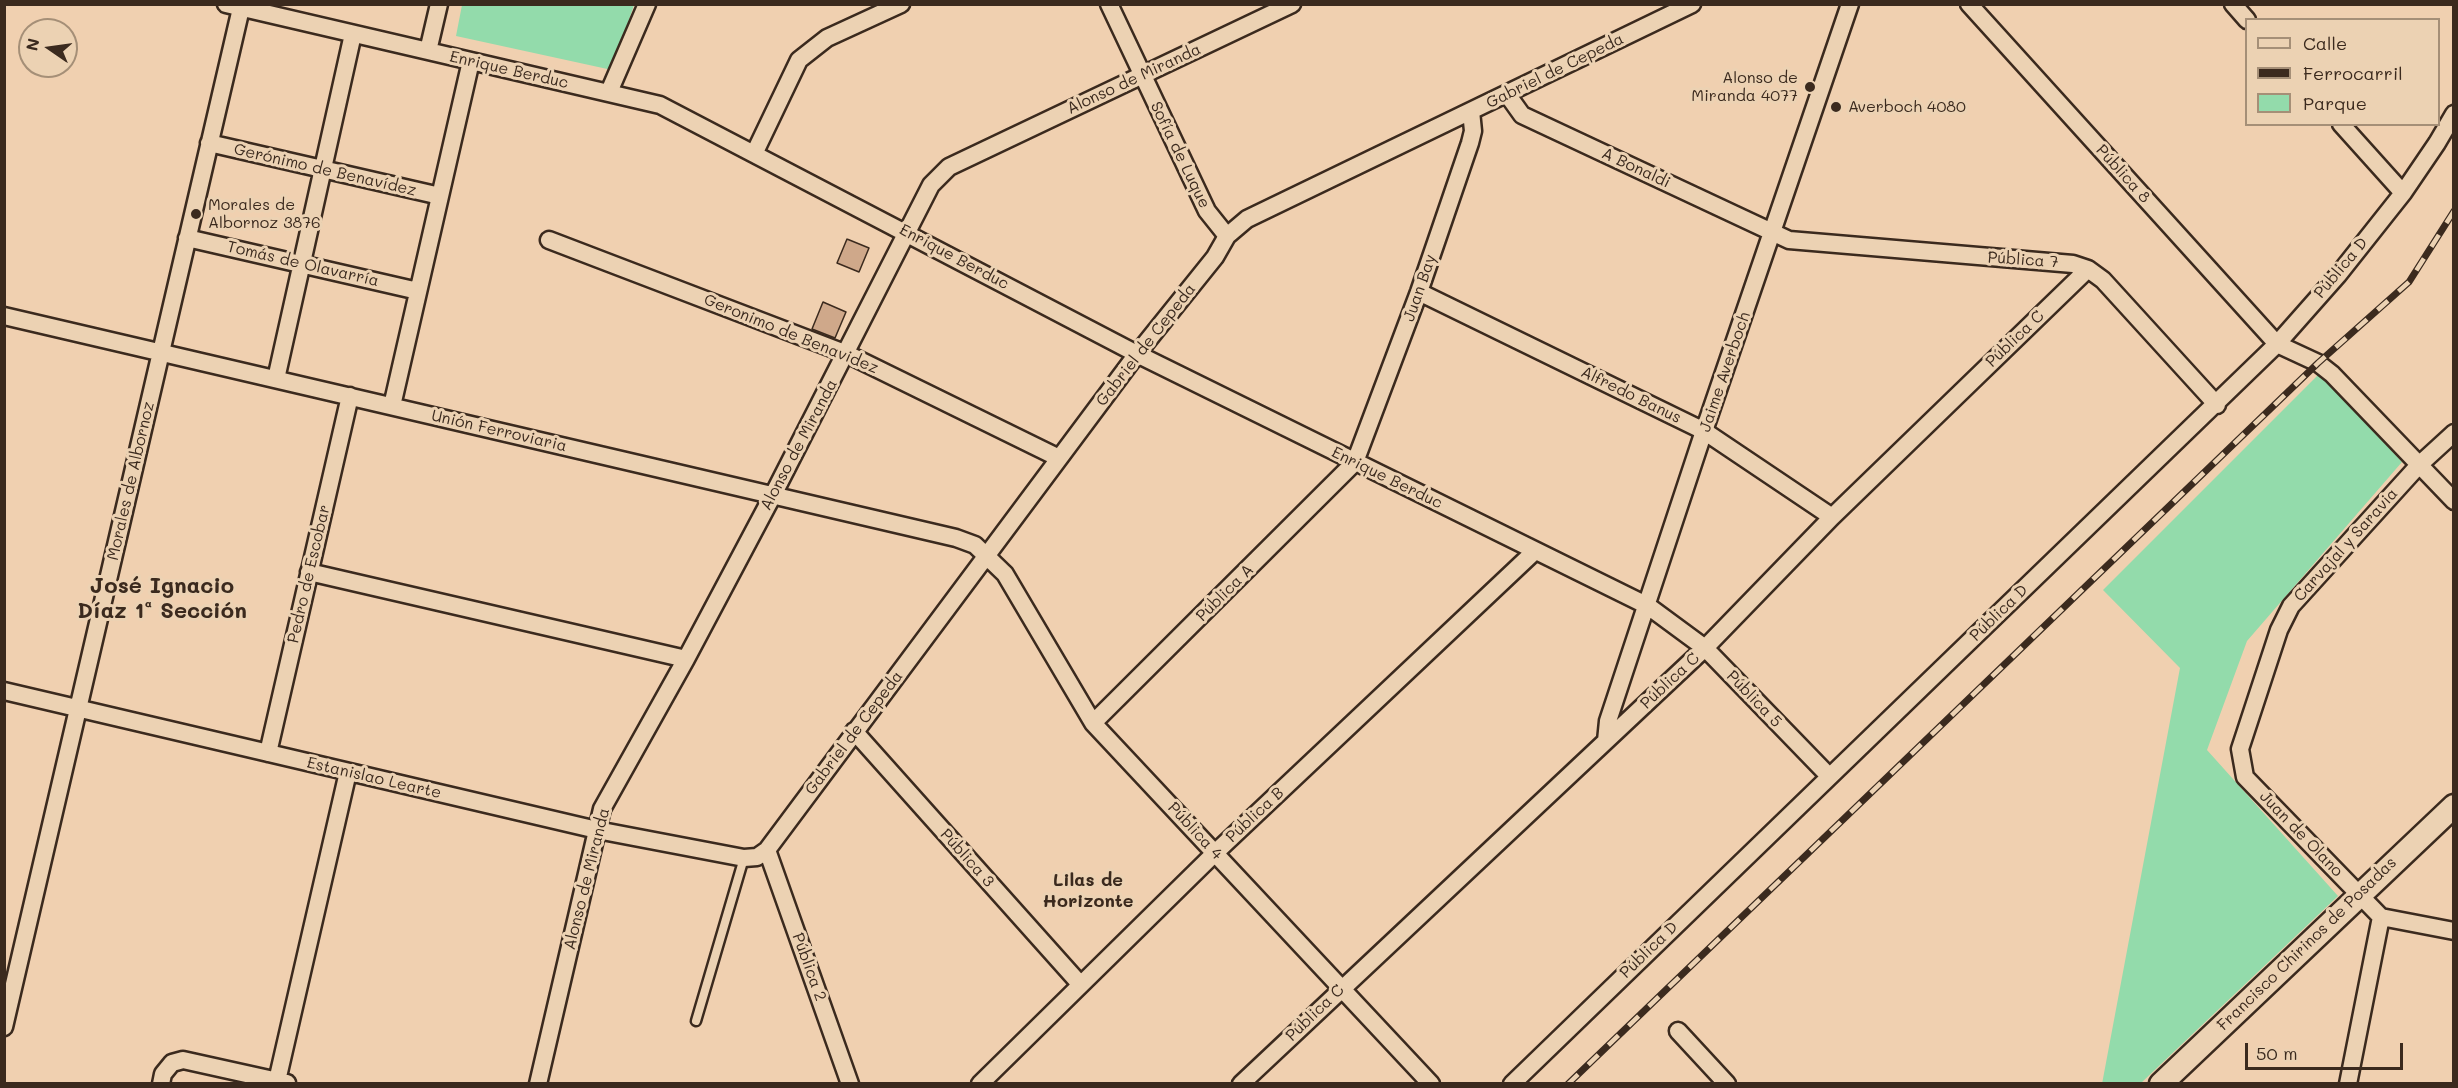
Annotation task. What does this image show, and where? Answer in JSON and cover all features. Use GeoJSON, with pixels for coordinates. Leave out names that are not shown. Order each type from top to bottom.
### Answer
{"type":"FeatureCollection","features":[{"type":"Feature","properties":{"kind":"main road","name":"Francisco Chirinos de Posadas"},"geometry":{"type":"LineString","coordinates":[[2161,1083],[2359,893],[2454,806]]}},
{"type":"Feature","properties":{"kind":"street"},"geometry":{"type":"LineString","coordinates":[[428,51],[439,4]]}},
{"type":"Feature","properties":{"kind":"street"},"geometry":{"type":"LineString","coordinates":[[609,92],[646,4]]}},
{"type":"Feature","properties":{"kind":"street"},"geometry":{"type":"LineString","coordinates":[[754,154],[799,60],[827,38],[901,4]]}},
{"type":"Feature","properties":{"kind":"street","name":"Sofía de Luque"},"geometry":{"type":"LineString","coordinates":[[1109,4],[1207,211],[1227,236]]}},
{"type":"Feature","properties":{"kind":"street","name":"Alonso de Miranda"},"geometry":{"type":"LineString","coordinates":[[538,1083],[602,809],[686,659],[773,495],[932,185],[949,167],[1292,4]]}},
{"type":"Feature","properties":{"kind":"street","name":"Gabriel de Cepeda"},"geometry":{"type":"LineString","coordinates":[[767,850],[1137,354],[1215,257],[1227,236],[1247,219],[1692,4]]}},
{"type":"Feature","properties":{"kind":"street","name":"Jaime Averboch"},"geometry":{"type":"LineString","coordinates":[[1606,741],[1608,721],[1648,606],[1704,431],[1850,4]]}},
{"type":"Feature","properties":{"kind":"street","name":"Pública 8"},"geometry":{"type":"LineString","coordinates":[[1970,4],[2277,344]]}},
{"type":"Feature","properties":{"kind":"street"},"geometry":{"type":"LineString","coordinates":[[2234,4],[2245,18]]}},
{"type":"Feature","properties":{"kind":"street","name":"Enrique Berduc"},"geometry":{"type":"LineString","coordinates":[[236,6],[660,105],[1137,354],[1648,606]]}},
{"type":"Feature","properties":{"kind":"street","name":"Morales de Albornoz"},"geometry":{"type":"LineString","coordinates":[[4,1027],[188,238],[236,6]]}},
{"type":"Feature","properties":{"kind":"street"},"geometry":{"type":"LineString","coordinates":[[276,379],[353,34]]}},
{"type":"Feature","properties":{"kind":"street"},"geometry":{"type":"LineString","coordinates":[[392,406],[471,62]]}},
{"type":"Feature","properties":{"kind":"street","name":"A Bonaldi"},"geometry":{"type":"LineString","coordinates":[[1507,94],[1522,115],[1773,233]]}},
{"type":"Feature","properties":{"kind":"street","name":"Juan Bay"},"geometry":{"type":"LineString","coordinates":[[1355,462],[1419,292],[1473,131],[1471,111]]}},
{"type":"Feature","properties":{"kind":"street","name":"Pública D"},"geometry":{"type":"LineString","coordinates":[[1512,1083],[1828,775],[2217,405],[2277,344],[2338,275],[2403,193],[2438,143],[2454,114]]}},
{"type":"Feature","properties":{"kind":"street"},"geometry":{"type":"LineString","coordinates":[[2343,126],[2403,193]]}},
{"type":"Feature","properties":{"kind":"street","name":"Gerónimo de Benavídez"},"geometry":{"type":"LineString","coordinates":[[209,143],[440,196]]}},
{"type":"Feature","properties":{"kind":"street","name":"Pública 7"},"geometry":{"type":"LineString","coordinates":[[1773,233],[1789,240],[1812,243],[2073,264],[2088,269],[2103,280],[2217,405]]}},
{"type":"Feature","properties":{"kind":"street","name":"Tomás de Olavarría"},"geometry":{"type":"LineString","coordinates":[[188,238],[418,291]]}},
{"type":"Feature","properties":{"kind":"street","name":"Geronimo de Benavidez"},"geometry":{"type":"LineString","coordinates":[[549,240],[847,354],[1059,458]]}},
{"type":"Feature","properties":{"kind":"street","name":"Pública C"},"geometry":{"type":"LineString","coordinates":[[1241,1083],[1705,648],[1832,517],[2088,269]]}},
{"type":"Feature","properties":{"kind":"street","name":"Alfredo Banus"},"geometry":{"type":"LineString","coordinates":[[1419,292],[1704,431],[1832,517]]}},
{"type":"Feature","properties":{"kind":"street","name":"Unión Ferroviaria"},"geometry":{"type":"LineString","coordinates":[[4,316],[956,538],[975,544],[989,555]]}},
{"type":"Feature","properties":{"kind":"street"},"geometry":{"type":"LineString","coordinates":[[2277,344],[2318,363],[2332,374],[2454,501]]}},
{"type":"Feature","properties":{"kind":"street","name":"Pedro de Escobar"},"geometry":{"type":"LineString","coordinates":[[268,753],[350,396]]}},
{"type":"Feature","properties":{"kind":"street","name":"Carvajal y Saravia"},"geometry":{"type":"LineString","coordinates":[[2245,777],[2240,749],[2279,630],[2291,606],[2419,465],[2454,433]]}},
{"type":"Feature","properties":{"kind":"street","name":"Pública A"},"geometry":{"type":"LineString","coordinates":[[1093,723],[1355,462]]}},
{"type":"Feature","properties":{"kind":"street","name":"Pública B"},"geometry":{"type":"LineString","coordinates":[[980,1083],[1216,852],[1535,551]]}},
{"type":"Feature","properties":{"kind":"street","name":"Pública 4"},"geometry":{"type":"LineString","coordinates":[[989,555],[1005,574],[1093,723],[1216,852],[1340,989],[1431,1083]]}},
{"type":"Feature","properties":{"kind":"street"},"geometry":{"type":"LineString","coordinates":[[309,572],[686,659]]}},
{"type":"Feature","properties":{"kind":"street","name":"Pública 5"},"geometry":{"type":"LineString","coordinates":[[1648,606],[1705,648],[1828,775]]}},
{"type":"Feature","properties":{"kind":"street","name":"Estanislao Learte"},"geometry":{"type":"LineString","coordinates":[[4,691],[597,830],[744,858]]}},
{"type":"Feature","properties":{"kind":"street","name":"Pública 3"},"geometry":{"type":"LineString","coordinates":[[854,731],[1080,984]]}},
{"type":"Feature","properties":{"kind":"street"},"geometry":{"type":"LineString","coordinates":[[161,1083],[163,1074],[172,1063],[183,1060],[282,1082],[348,772]]}},
{"type":"Feature","properties":{"kind":"street","name":"Juan de Olano"},"geometry":{"type":"LineString","coordinates":[[2245,777],[2380,916]]}},
{"type":"Feature","properties":{"kind":"street"},"geometry":{"type":"LineString","coordinates":[[744,858],[757,857],[767,850]]}},
{"type":"Feature","properties":{"kind":"street","name":"Pública 2"},"geometry":{"type":"LineString","coordinates":[[767,850],[850,1083]]}},
{"type":"Feature","properties":{"kind":"street"},"geometry":{"type":"LineString","coordinates":[[2348,1083],[2380,916],[2454,931]]}},
{"type":"Feature","properties":{"kind":"street"},"geometry":{"type":"LineString","coordinates":[[1678,1031],[1727,1083]]}},
{"type":"Feature","properties":{"kind":"lane"},"geometry":{"type":"LineString","coordinates":[[696,1021],[744,858]]}},
{"type":"Feature","properties":{"kind":"green space"},"geometry":{"type":"Polygon","coordinates":[[[462,5],[634,5],[612,70],[456,36],[462,5]]]}},
{"type":"Feature","properties":{"kind":"green space"},"geometry":{"type":"Polygon","coordinates":[[[2320,373],[2402,462],[2247,641],[2207,750],[2338,896],[2141,1083],[2102,1084],[2180,668],[2103,590],[2320,373]]]}},
{"type":"Feature","properties":{"kind":"building"},"geometry":{"type":"Polygon","coordinates":[[[847,239],[869,248],[859,272],[837,263],[847,239]]]}},
{"type":"Feature","properties":{"kind":"building"},"geometry":{"type":"Polygon","coordinates":[[[823,302],[846,312],[835,338],[812,329],[823,302]]]}},
{"type":"Feature","properties":{"kind":"railway"},"geometry":{"type":"LineString","coordinates":[[1568,1084],[2318,363],[2409,282],[2454,211]]}},
{"type":"Feature","properties":{"kind":"place","name":"Alonso de Miranda 4077"},"geometry":{"type":"Point","coordinates":[1810,87]}},
{"type":"Feature","properties":{"kind":"place","name":"Averboch 4080"},"geometry":{"type":"Point","coordinates":[1836,107]}},
{"type":"Feature","properties":{"kind":"place","name":"Morales de Albornoz 3876"},"geometry":{"type":"Point","coordinates":[196,214]}},
{"type":"Feature","properties":{"kind":"district","name":"José Ignacio Díaz 1ª Sección"},"geometry":{"type":"Point","coordinates":[162,598]}},
{"type":"Feature","properties":{"kind":"district","name":"Lilas de Horizonte"},"geometry":{"type":"Point","coordinates":[1088,890]}}]}
